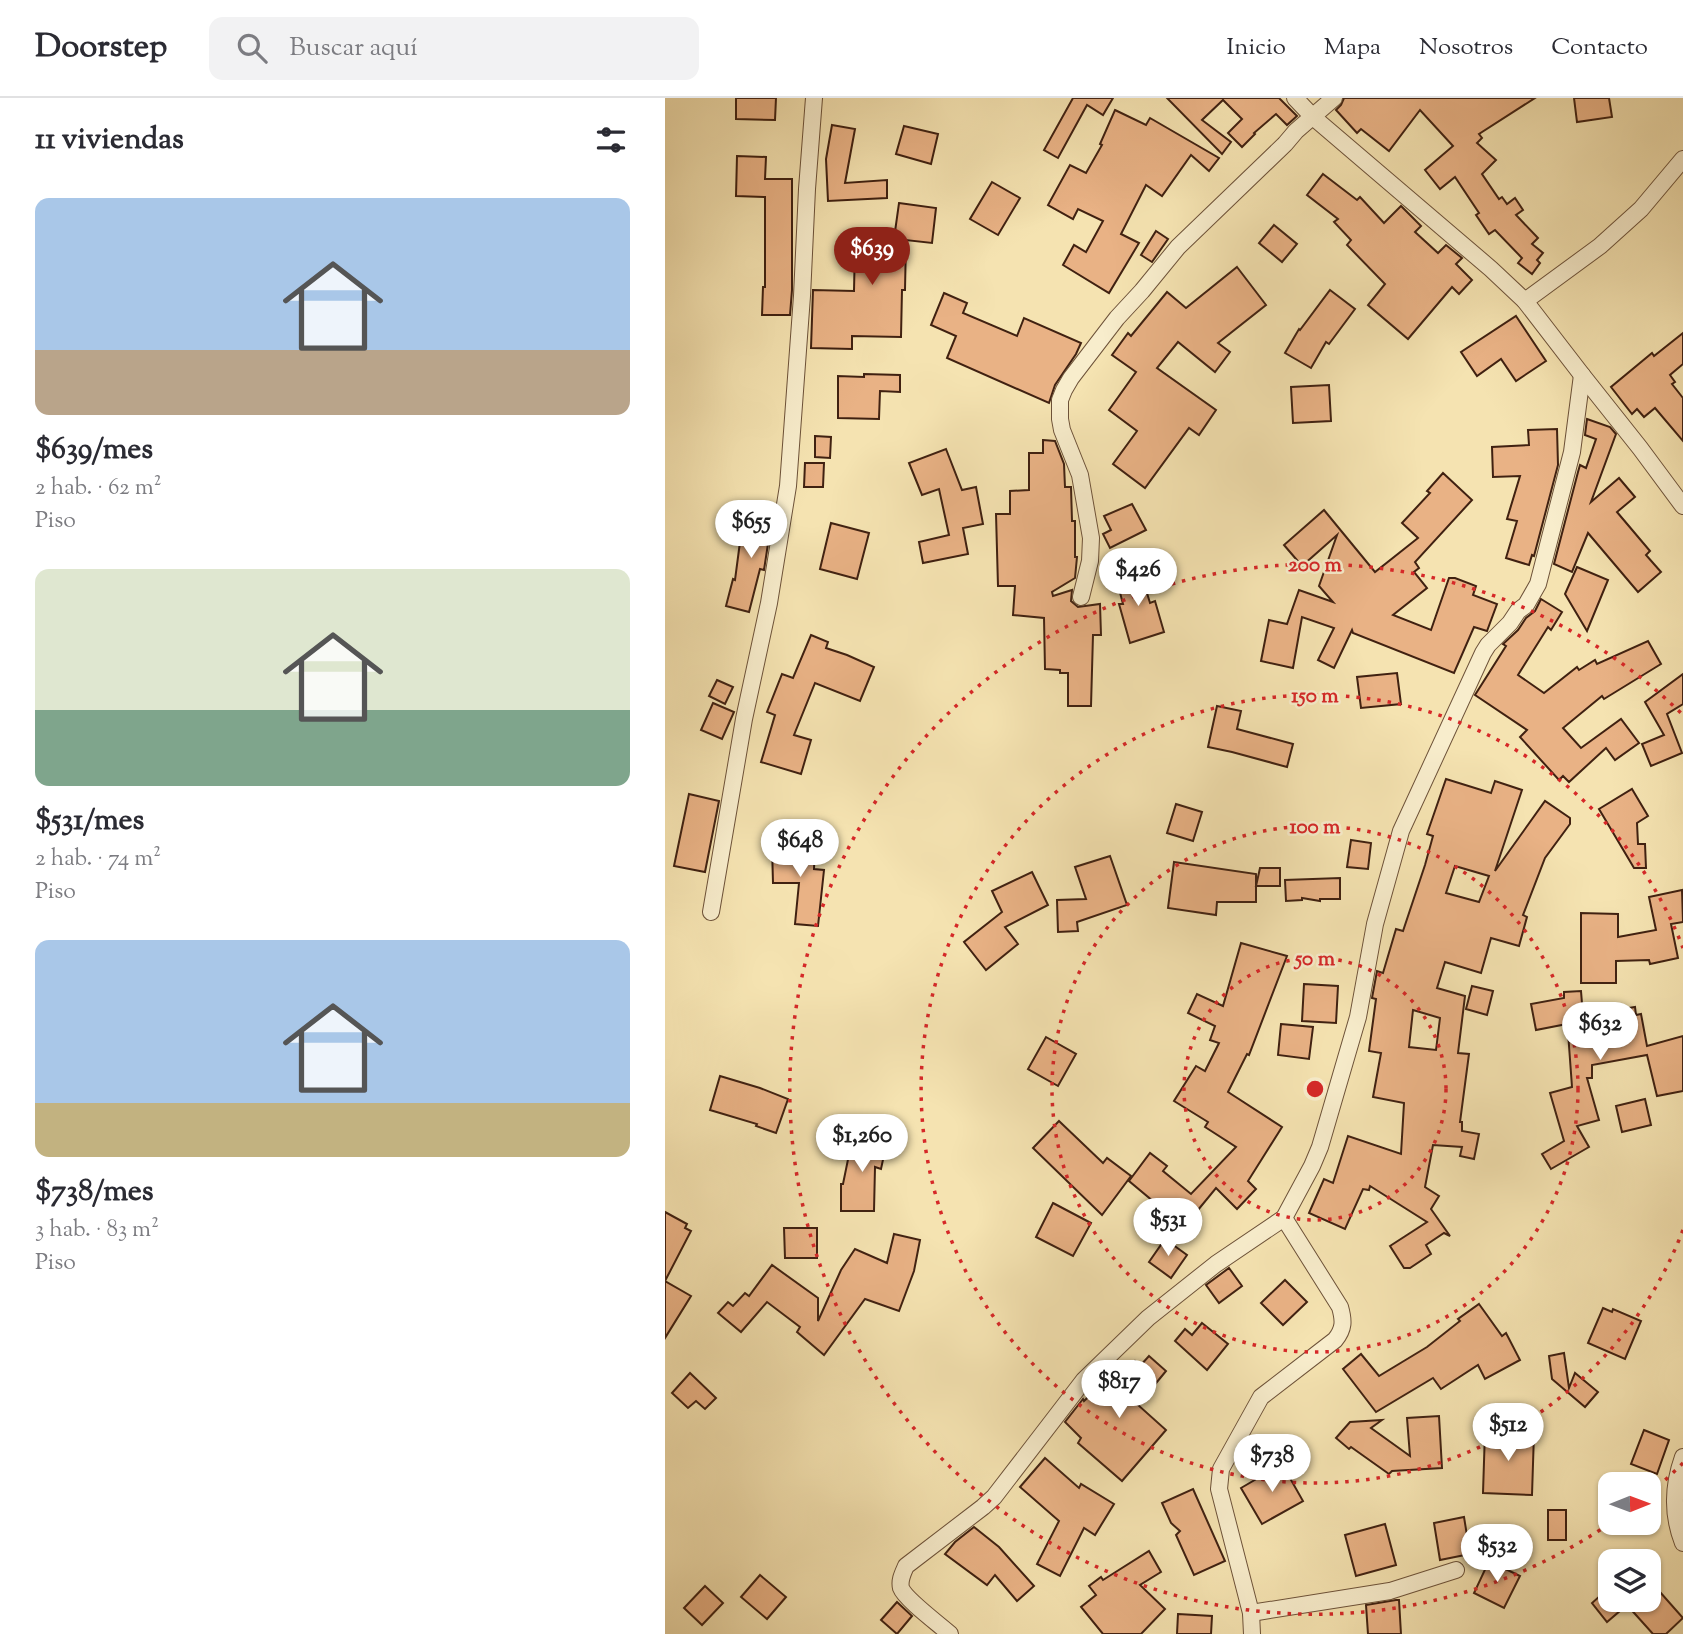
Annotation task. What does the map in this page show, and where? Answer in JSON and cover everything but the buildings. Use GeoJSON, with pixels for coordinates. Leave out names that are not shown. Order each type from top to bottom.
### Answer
{"type":"FeatureCollection","features":[{"type":"Feature","properties":{"kind":"street"},"geometry":{"type":"LineString","coordinates":[[711,912],[744,719],[769,603],[788,486],[814,98]]}},
{"type":"Feature","properties":{"kind":"street"},"geometry":{"type":"LineString","coordinates":[[1295,98],[1313,117],[1525,301],[1683,506]]}},
{"type":"Feature","properties":{"kind":"street"},"geometry":{"type":"LineString","coordinates":[[1080,597],[1090,561],[1091,538],[1080,475],[1062,430],[1060,400],[1064,390],[1117,318],[1178,247],[1286,144],[1296,131],[1334,98]]}},
{"type":"Feature","properties":{"kind":"street"},"geometry":{"type":"LineString","coordinates":[[1525,301],[1600,246],[1641,209],[1683,159]]}},
{"type":"Feature","properties":{"kind":"street"},"geometry":{"type":"LineString","coordinates":[[950,1634],[908,1598],[901,1588],[901,1577],[906,1566],[994,1497],[1084,1380],[1148,1318],[1216,1264],[1285,1218],[1312,1166],[1358,1017],[1375,924],[1401,831],[1482,653],[1525,606],[1538,584],[1572,452],[1582,375]]}},
{"type":"Feature","properties":{"kind":"street"},"geometry":{"type":"LineString","coordinates":[[1252,1634],[1251,1613],[1219,1489],[1221,1469],[1261,1397],[1335,1340],[1343,1330],[1340,1307],[1285,1218]]}},
{"type":"Feature","properties":{"kind":"street"},"geometry":{"type":"LineString","coordinates":[[1683,1457],[1675,1489],[1675,1507],[1683,1543]]}},
{"type":"Feature","properties":{"kind":"street"},"geometry":{"type":"LineString","coordinates":[[1251,1613],[1390,1591],[1456,1570]]}}]}
